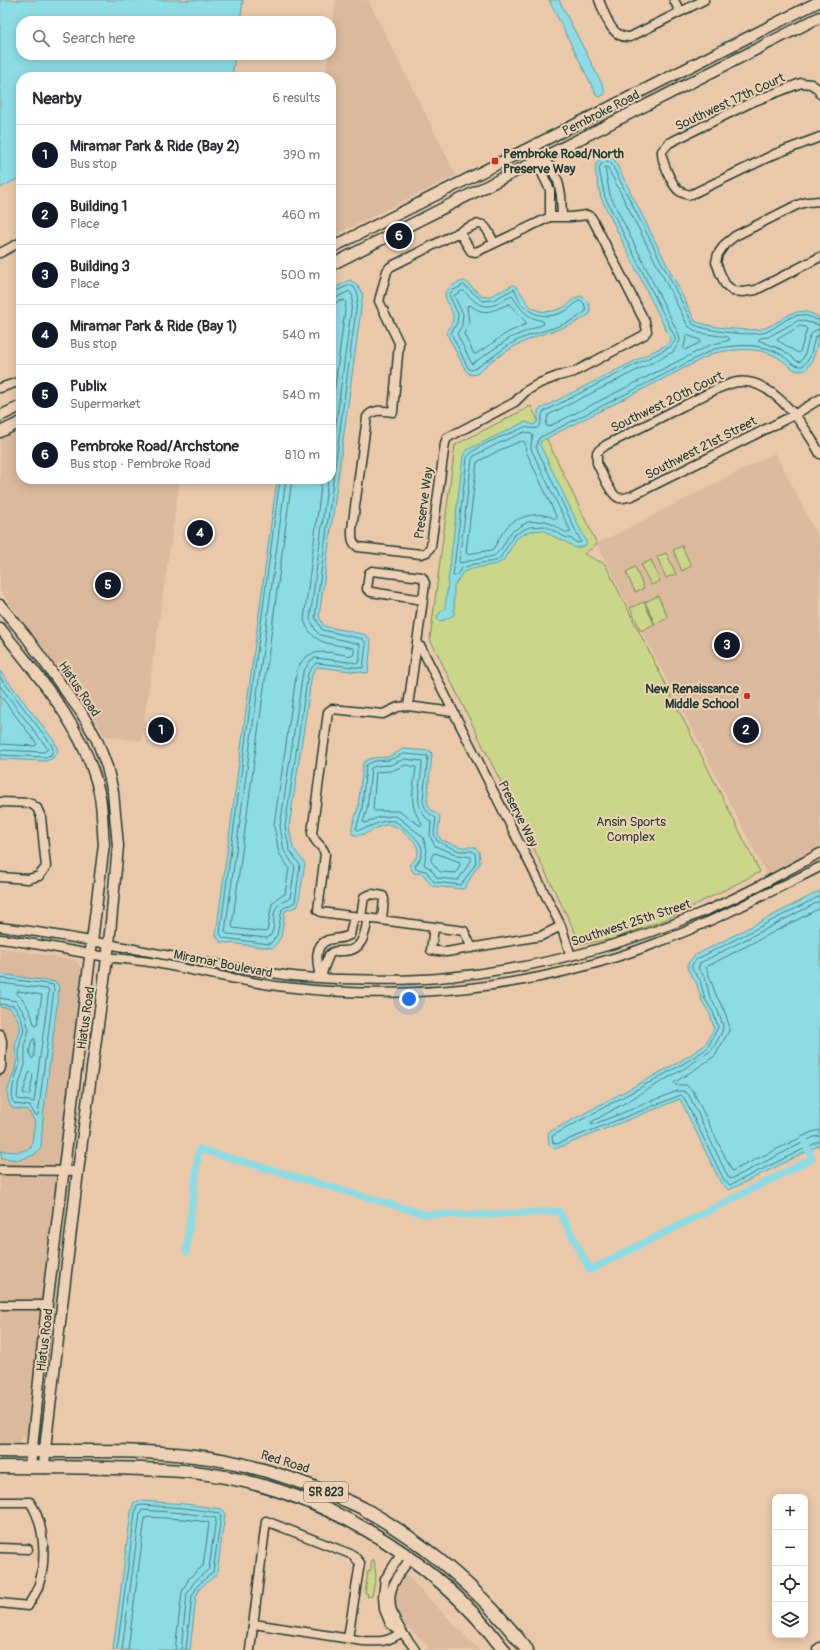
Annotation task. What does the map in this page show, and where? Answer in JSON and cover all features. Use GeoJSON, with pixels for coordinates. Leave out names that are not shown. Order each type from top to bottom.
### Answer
{"type":"FeatureCollection","features":[{"type":"Feature","properties":{"kind":"highway","name":"Red Road"},"geometry":{"type":"LineString","coordinates":[[0,1452],[122,1452],[193,1456],[238,1463],[298,1480],[365,1509],[431,1552],[456,1572],[505,1622],[527,1650]]}},
{"type":"Feature","properties":{"kind":"highway","name":"SR 823"},"geometry":{"type":"LineString","coordinates":[[0,1468],[30,1467],[193,1471],[235,1479],[294,1496],[360,1526],[422,1566],[444,1585],[491,1632],[504,1650]]}},
{"type":"Feature","properties":{"kind":"highway"},"geometry":{"type":"LineString","coordinates":[[329,1511],[346,1511],[396,1539],[412,1540]]}},
{"type":"Feature","properties":{"kind":"highway"},"geometry":{"type":"LineString","coordinates":[[406,1556],[429,1560],[476,1602],[489,1606]]}},
{"type":"Feature","properties":{"kind":"main road","name":"Pembroke Road"},"geometry":{"type":"LineString","coordinates":[[336,245],[820,1]]}},
{"type":"Feature","properties":{"kind":"main road","name":"Pembroke Road"},"geometry":{"type":"LineString","coordinates":[[336,263],[820,17]]}},
{"type":"Feature","properties":{"kind":"main road"},"geometry":{"type":"LineString","coordinates":[[0,416],[16,408]]}},
{"type":"Feature","properties":{"kind":"main road"},"geometry":{"type":"LineString","coordinates":[[0,432],[16,424]]}},
{"type":"Feature","properties":{"kind":"main road","name":"Hiatus Road"},"geometry":{"type":"LineString","coordinates":[[0,605],[25,635],[75,705],[96,740],[107,767],[113,792],[118,846],[109,944],[78,1171],[44,1468]]}},
{"type":"Feature","properties":{"kind":"main road","name":"Hiatus Road"},"geometry":{"type":"LineString","coordinates":[[0,628],[48,689],[82,743],[99,793],[104,844],[63,1170],[30,1467]]}},
{"type":"Feature","properties":{"kind":"main road"},"geometry":{"type":"LineString","coordinates":[[63,713],[75,705]]}},
{"type":"Feature","properties":{"kind":"street"},"geometry":{"type":"LineString","coordinates":[[598,0],[613,29],[622,37],[630,37],[704,0]]}},
{"type":"Feature","properties":{"kind":"street"},"geometry":{"type":"LineString","coordinates":[[674,0],[680,12]]}},
{"type":"Feature","properties":{"kind":"street","name":"Southwest 17th Court"},"geometry":{"type":"LineString","coordinates":[[820,94],[818,89],[811,84],[802,83],[752,102],[669,143],[662,151],[662,158],[677,188],[683,193],[690,195],[775,154],[820,137]]}},
{"type":"Feature","properties":{"kind":"street"},"geometry":{"type":"LineString","coordinates":[[534,145],[541,159],[541,171],[550,190],[550,217]]}},
{"type":"Feature","properties":{"kind":"street"},"geometry":{"type":"LineString","coordinates":[[541,159],[547,163],[555,173],[561,195],[562,216]]}},
{"type":"Feature","properties":{"kind":"street"},"geometry":{"type":"LineString","coordinates":[[550,196],[561,195]]}},
{"type":"Feature","properties":{"kind":"street"},"geometry":{"type":"LineString","coordinates":[[820,201],[807,202],[797,205],[735,236],[725,244],[718,254],[716,262],[725,284],[733,291],[743,292],[756,290],[820,257]]}},
{"type":"Feature","properties":{"kind":"street","name":"Preserve Way"},"geometry":{"type":"LineString","coordinates":[[587,215],[591,218],[645,322],[647,330],[644,335],[574,372],[540,383],[526,391],[515,402],[447,438],[445,443],[431,546],[427,552],[422,554],[358,547],[351,539],[367,417],[370,412],[374,410],[393,412],[399,343],[379,301],[387,271],[390,268],[459,232],[471,251],[476,252],[550,217],[562,216],[571,218],[587,215]]}},
{"type":"Feature","properties":{"kind":"street"},"geometry":{"type":"LineString","coordinates":[[459,232],[476,224],[481,224],[487,228],[494,243]]}},
{"type":"Feature","properties":{"kind":"street"},"geometry":{"type":"LineString","coordinates":[[0,253],[16,245]]}},
{"type":"Feature","properties":{"kind":"street","name":"Southwest 20th Court"},"geometry":{"type":"LineString","coordinates":[[618,498],[613,494],[597,462],[597,452],[606,445],[722,387],[740,381],[750,382],[768,391],[794,415]]}},
{"type":"Feature","properties":{"kind":"street"},"geometry":{"type":"LineString","coordinates":[[0,388],[16,383]]}},
{"type":"Feature","properties":{"kind":"street","name":"Southwest 21st Street"},"geometry":{"type":"LineString","coordinates":[[618,498],[632,496],[794,415],[820,399]]}},
{"type":"Feature","properties":{"kind":"street"},"geometry":{"type":"LineString","coordinates":[[794,415],[802,424],[820,454]]}},
{"type":"Feature","properties":{"kind":"street"},"geometry":{"type":"LineString","coordinates":[[408,706],[417,645],[423,600],[425,583],[422,577],[372,571],[369,573],[367,589],[371,592],[423,600]]}},
{"type":"Feature","properties":{"kind":"street","name":"Preserve Way"},"geometry":{"type":"LineString","coordinates":[[417,645],[421,647],[561,926],[571,956]]}},
{"type":"Feature","properties":{"kind":"street"},"geometry":{"type":"LineString","coordinates":[[453,712],[408,706],[398,707],[385,714],[332,708],[328,712],[312,833],[315,842],[324,850],[325,854],[318,910],[321,912],[464,931],[472,948]]}},
{"type":"Feature","properties":{"kind":"street"},"geometry":{"type":"LineString","coordinates":[[0,802],[30,803],[37,808],[41,817],[46,867],[39,876],[28,879],[0,877]]}},
{"type":"Feature","properties":{"kind":"street","name":"Southwest 25th Street"},"geometry":{"type":"LineString","coordinates":[[437,979],[522,967],[591,951],[651,932],[700,914],[820,853]]}},
{"type":"Feature","properties":{"kind":"street","name":"Southwest 25th Street"},"geometry":{"type":"LineString","coordinates":[[443,991],[529,980],[600,963],[654,944],[706,923],[820,867]]}},
{"type":"Feature","properties":{"kind":"street"},"geometry":{"type":"LineString","coordinates":[[320,978],[329,955],[332,952],[350,951],[357,948],[361,943],[361,917],[364,896],[372,894],[383,896],[382,919]]}},
{"type":"Feature","properties":{"kind":"street"},"geometry":{"type":"LineString","coordinates":[[320,978],[316,959],[321,945],[327,940],[343,939],[350,935],[361,917]]}},
{"type":"Feature","properties":{"kind":"street"},"geometry":{"type":"LineString","coordinates":[[434,927],[431,950],[434,952],[446,952],[541,936],[561,926]]}},
{"type":"Feature","properties":{"kind":"street","name":"Miramar Boulevard"},"geometry":{"type":"LineString","coordinates":[[0,927],[92,941],[220,966],[288,976],[370,980],[437,979]]}},
{"type":"Feature","properties":{"kind":"street","name":"Miramar Boulevard"},"geometry":{"type":"LineString","coordinates":[[0,939],[30,942],[107,957],[154,963],[244,982],[287,988],[369,994],[443,991]]}},
{"type":"Feature","properties":{"kind":"street"},"geometry":{"type":"LineString","coordinates":[[0,1034],[2,1041],[2,1067],[0,1070]]}},
{"type":"Feature","properties":{"kind":"street"},"geometry":{"type":"LineString","coordinates":[[0,1170],[78,1171]]}},
{"type":"Feature","properties":{"kind":"street"},"geometry":{"type":"LineString","coordinates":[[0,1304],[47,1305]]}},
{"type":"Feature","properties":{"kind":"street"},"geometry":{"type":"LineString","coordinates":[[0,1502],[30,1502],[36,1510],[42,1532],[44,1553],[38,1587],[28,1606],[0,1603]]}},
{"type":"Feature","properties":{"kind":"street"},"geometry":{"type":"LineString","coordinates":[[250,1650],[266,1521],[353,1555],[360,1563],[348,1638]]}},
{"type":"Feature","properties":{"kind":"street"},"geometry":{"type":"LineString","coordinates":[[0,1548],[28,1549]]}},
{"type":"Feature","properties":{"kind":"street"},"geometry":{"type":"LineString","coordinates":[[406,1556],[385,1579],[382,1596],[384,1609],[390,1624],[402,1632],[415,1650]]}},
{"type":"Feature","properties":{"kind":"street"},"geometry":{"type":"LineString","coordinates":[[254,1624],[378,1642],[391,1639],[402,1632]]}},
{"type":"Feature","properties":{"kind":"shaded area"},"geometry":{"type":"Polygon","coordinates":[[[336,0],[368,0],[456,175],[336,235],[336,72],[326,72],[327,60],[336,60],[336,16],[334,16],[336,0]]]}},
{"type":"Feature","properties":{"kind":"shaded area"},"geometry":{"type":"Polygon","coordinates":[[[16,431],[16,484],[179,484],[141,741],[105,736],[72,684],[47,654],[0,590],[0,439],[16,431]]]}},
{"type":"Feature","properties":{"kind":"shaded area","name":"New Renaissance Middle School"},"geometry":{"type":"Polygon","coordinates":[[[775,453],[820,541],[820,847],[767,875],[597,544],[775,453]]]}},
{"type":"Feature","properties":{"kind":"shaded area"},"geometry":{"type":"Polygon","coordinates":[[[0,948],[75,960],[84,970],[28,1433],[16,1444],[0,1444],[0,948]]]}},
{"type":"Feature","properties":{"kind":"shaded area"},"geometry":{"type":"Polygon","coordinates":[[[405,1574],[479,1650],[429,1650],[427,1644],[401,1622],[394,1598],[405,1574]]]}},
{"type":"Feature","properties":{"kind":"green space","name":"Ansin Sports Complex"},"geometry":{"type":"Polygon","coordinates":[[[531,406],[597,544],[584,554],[605,564],[760,872],[667,919],[613,939],[581,944],[430,639],[455,445],[531,406]]]}},
{"type":"Feature","properties":{"kind":"green space"},"geometry":{"type":"Polygon","coordinates":[[[682,546],[691,566],[682,571],[673,550],[682,546]]]}},
{"type":"Feature","properties":{"kind":"green space"},"geometry":{"type":"Polygon","coordinates":[[[666,553],[676,574],[666,578],[657,557],[666,553]]]}},
{"type":"Feature","properties":{"kind":"green space"},"geometry":{"type":"Polygon","coordinates":[[[651,560],[660,581],[651,585],[641,565],[651,560]]]}},
{"type":"Feature","properties":{"kind":"green space"},"geometry":{"type":"Polygon","coordinates":[[[635,567],[644,588],[635,592],[626,572],[635,567]]]}},
{"type":"Feature","properties":{"kind":"green space"},"geometry":{"type":"Polygon","coordinates":[[[658,596],[668,618],[655,624],[645,602],[658,596]]]}},
{"type":"Feature","properties":{"kind":"green space"},"geometry":{"type":"Polygon","coordinates":[[[644,602],[654,624],[641,631],[630,608],[644,602]]]}},
{"type":"Feature","properties":{"kind":"green space"},"geometry":{"type":"Polygon","coordinates":[[[371,1560],[374,1560],[376,1576],[372,1596],[367,1597],[368,1594],[365,1593],[368,1571],[371,1570],[371,1560]]]}},
{"type":"Feature","properties":{"kind":"water"},"geometry":{"type":"Polygon","coordinates":[[[0,0],[243,0],[241,16],[16,16],[16,60],[234,60],[233,72],[16,72],[16,180],[0,188],[0,0]]]}},
{"type":"Feature","properties":{"kind":"water"},"geometry":{"type":"Polygon","coordinates":[[[549,0],[559,0],[604,88],[605,94],[600,97],[597,96],[549,0]]]}},
{"type":"Feature","properties":{"kind":"water"},"geometry":{"type":"Polygon","coordinates":[[[608,156],[614,159],[695,321],[730,329],[751,330],[765,328],[797,312],[810,313],[819,317],[818,339],[814,357],[806,369],[798,371],[773,355],[757,350],[731,350],[714,353],[541,441],[540,445],[586,541],[586,545],[575,548],[544,530],[530,531],[517,538],[503,561],[497,564],[463,572],[454,586],[454,615],[442,621],[438,620],[437,616],[445,608],[463,456],[467,450],[525,422],[534,425],[538,421],[538,410],[668,344],[671,340],[601,198],[595,170],[596,164],[599,160],[608,156]]]}},
{"type":"Feature","properties":{"kind":"water"},"geometry":{"type":"Polygon","coordinates":[[[350,280],[356,284],[363,294],[319,617],[324,626],[366,635],[371,642],[368,673],[317,667],[312,674],[289,827],[293,848],[305,863],[298,906],[285,911],[281,937],[273,948],[220,942],[216,935],[276,484],[336,484],[336,287],[350,280]]]}},
{"type":"Feature","properties":{"kind":"water"},"geometry":{"type":"Polygon","coordinates":[[[465,281],[483,297],[491,296],[513,285],[518,288],[532,308],[545,312],[558,310],[581,296],[586,300],[590,308],[590,314],[571,325],[537,336],[515,346],[491,361],[477,374],[471,375],[466,371],[448,336],[447,331],[453,319],[453,315],[446,300],[445,293],[459,282],[465,281]]]}},
{"type":"Feature","properties":{"kind":"water"},"geometry":{"type":"Polygon","coordinates":[[[0,671],[55,742],[58,751],[53,758],[46,761],[0,759],[0,671]]]}},
{"type":"Feature","properties":{"kind":"water"},"geometry":{"type":"Polygon","coordinates":[[[403,749],[431,751],[432,754],[427,799],[430,808],[440,816],[438,834],[441,840],[461,847],[475,847],[479,851],[480,864],[464,889],[432,886],[423,874],[414,873],[409,865],[417,855],[417,847],[412,839],[398,828],[389,825],[363,834],[352,834],[352,827],[358,808],[363,763],[372,758],[388,757],[403,749]]]}},
{"type":"Feature","properties":{"kind":"water"},"geometry":{"type":"Polygon","coordinates":[[[820,891],[820,1145],[729,1190],[721,1183],[680,1099],[555,1149],[549,1145],[548,1133],[681,1061],[705,1045],[714,1028],[710,1014],[702,1001],[696,982],[688,970],[688,963],[694,956],[820,891]]]}},
{"type":"Feature","properties":{"kind":"water"},"geometry":{"type":"Polygon","coordinates":[[[0,974],[56,982],[59,988],[43,1117],[41,1147],[34,1155],[19,1160],[2,1158],[1,1151],[19,1152],[31,1148],[35,1122],[28,1110],[12,1108],[9,1102],[8,1091],[15,1070],[15,1045],[20,1033],[20,1025],[10,1008],[0,1007],[0,974]]]}},
{"type":"Feature","properties":{"kind":"water"},"geometry":{"type":"Polygon","coordinates":[[[142,1501],[185,1504],[222,1509],[225,1513],[217,1574],[200,1588],[196,1597],[190,1650],[113,1650],[131,1512],[134,1502],[142,1501]]]}},
{"type":"Feature","properties":{"kind":"waterway"},"geometry":{"type":"LineString","coordinates":[[186,1252],[199,1149],[424,1214],[483,1215],[559,1211],[590,1270],[812,1159],[805,1142]]}},
{"type":"Feature","properties":{"kind":"place","name":"Pembroke Road/North Preserve Way"},"geometry":{"type":"Point","coordinates":[495,161]}},
{"type":"Feature","properties":{"kind":"place","name":"Pembroke Road/Archstone"},"geometry":{"type":"Point","coordinates":[399,236]}},
{"type":"Feature","properties":{"kind":"place","name":"Miramar Park & Ride (Bay 1)"},"geometry":{"type":"Point","coordinates":[200,533]}},
{"type":"Feature","properties":{"kind":"place","name":"Publix"},"geometry":{"type":"Point","coordinates":[108,585]}},
{"type":"Feature","properties":{"kind":"place","name":"Building 3"},"geometry":{"type":"Point","coordinates":[727,645]}},
{"type":"Feature","properties":{"kind":"place","name":"New Renaissance Middle School"},"geometry":{"type":"Point","coordinates":[747,696]}},
{"type":"Feature","properties":{"kind":"place","name":"Miramar Park & Ride (Bay 2)"},"geometry":{"type":"Point","coordinates":[161,730]}},
{"type":"Feature","properties":{"kind":"place","name":"Building 1"},"geometry":{"type":"Point","coordinates":[746,730]}}]}
